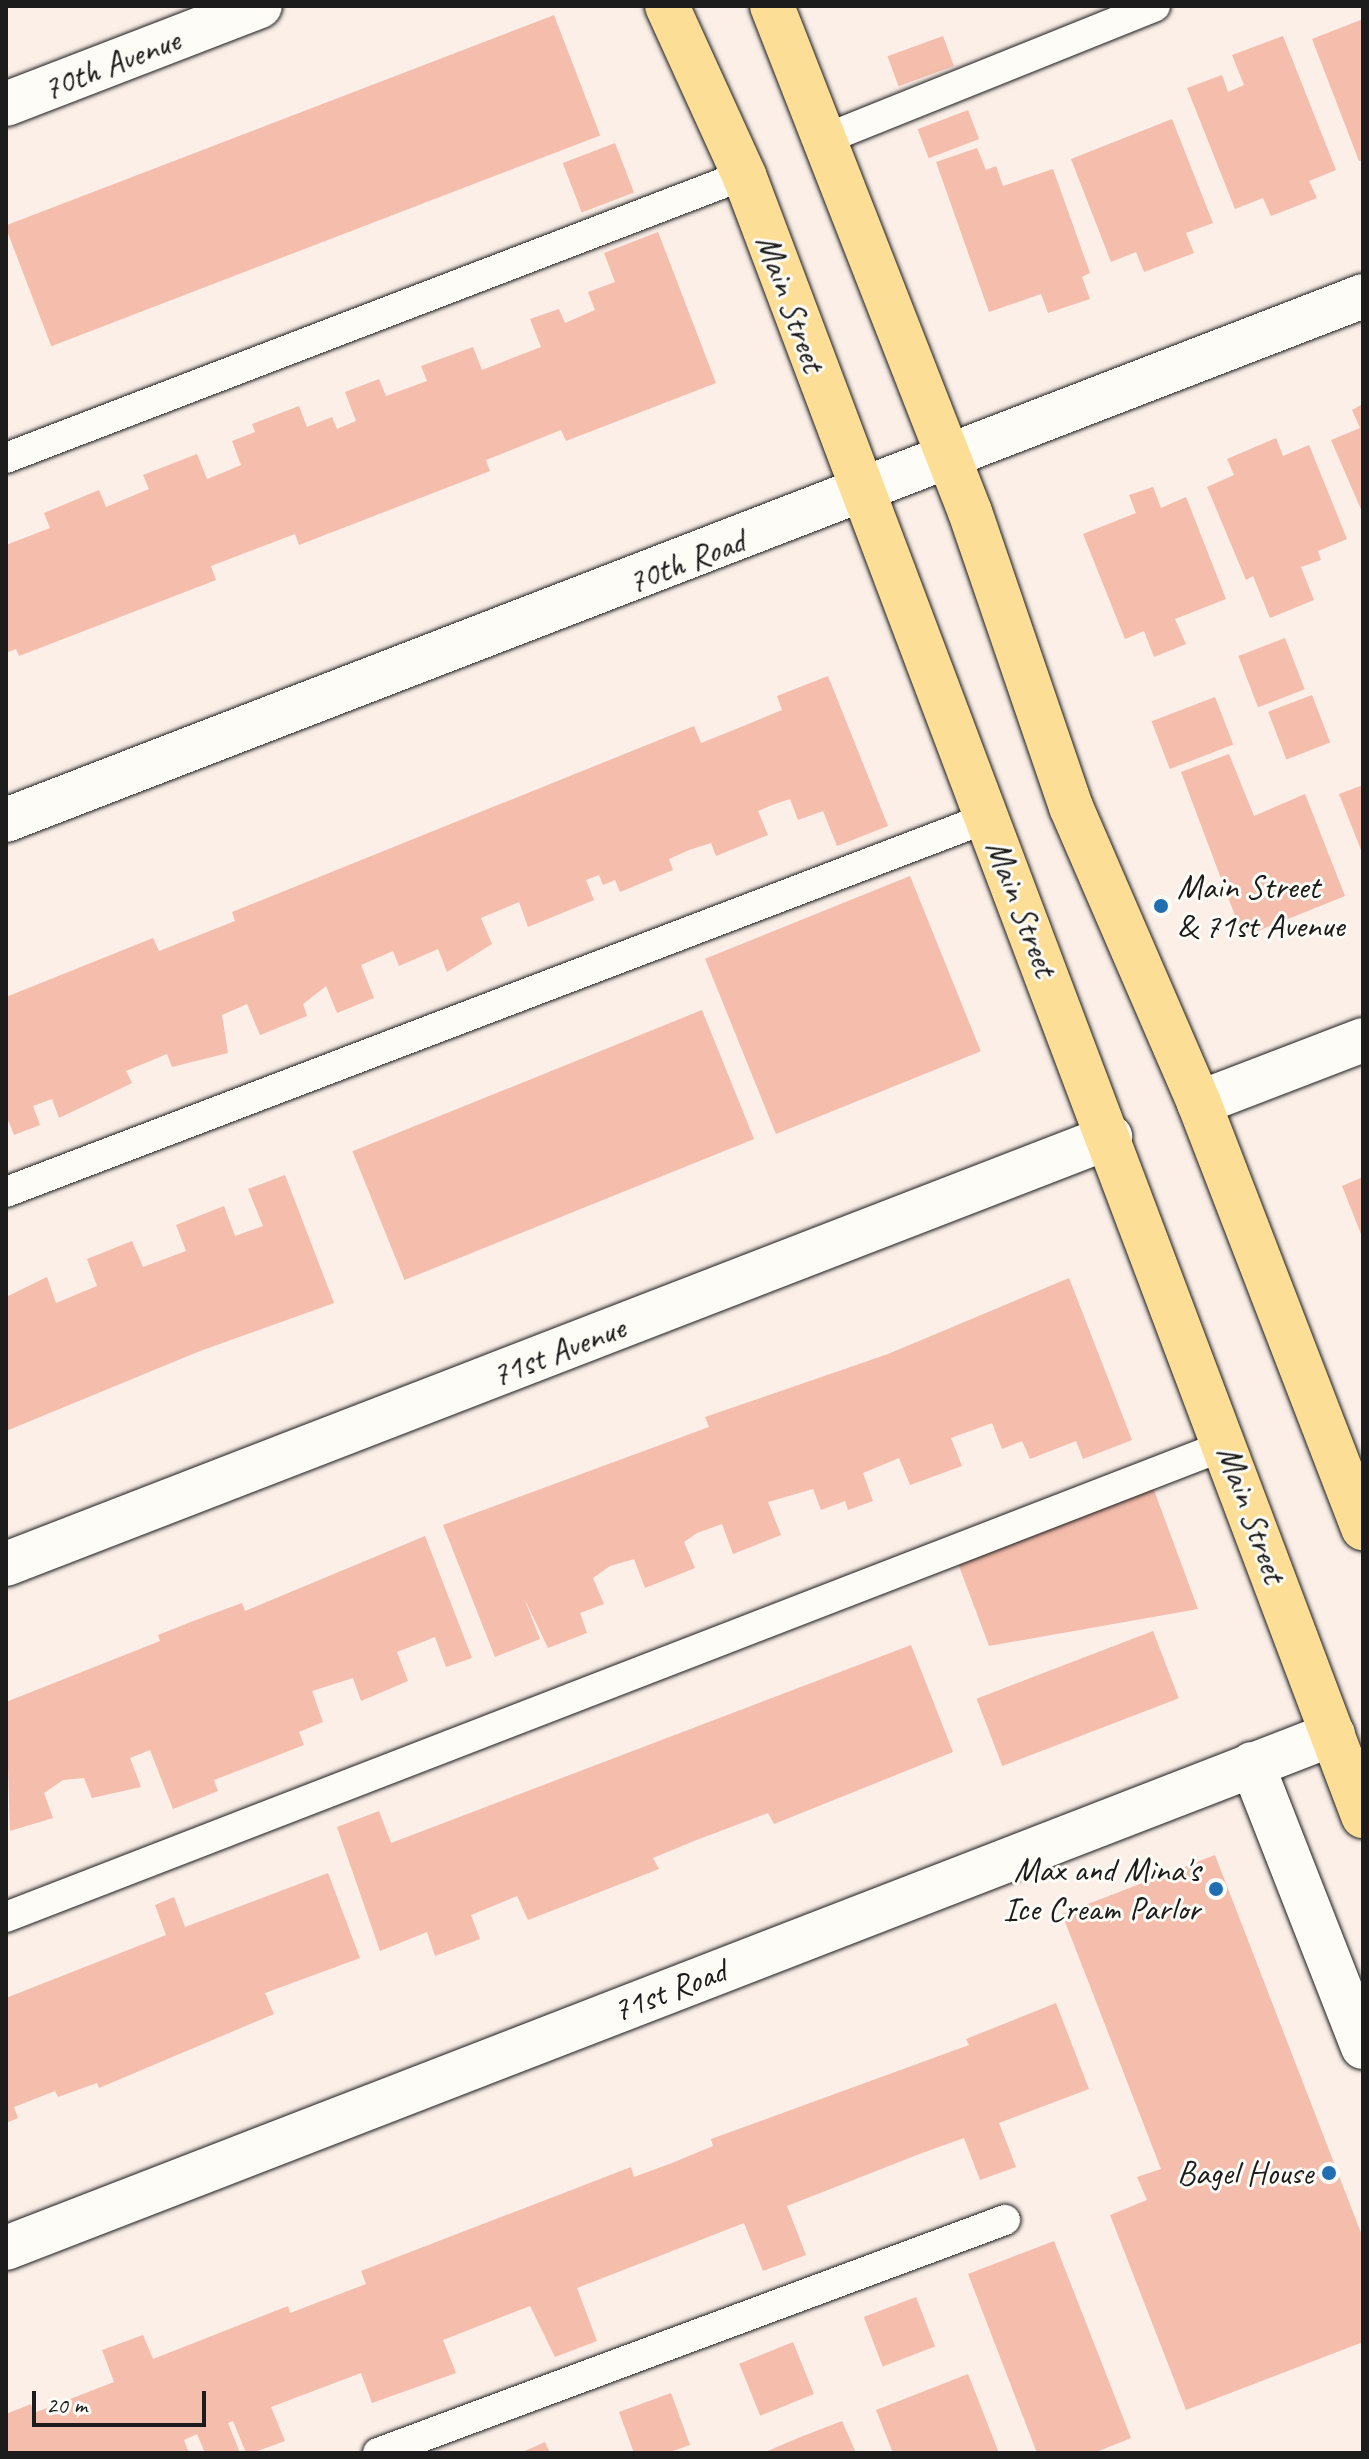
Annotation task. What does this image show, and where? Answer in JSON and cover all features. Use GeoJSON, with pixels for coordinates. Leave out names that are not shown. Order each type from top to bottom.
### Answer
{"type":"FeatureCollection","features":[{"type":"Feature","properties":{"kind":"main road","name":"Main Street"},"geometry":{"type":"LineString","coordinates":[[667,6],[744,175],[861,493],[1110,1137],[1363,1816]]}},
{"type":"Feature","properties":{"kind":"main road"},"geometry":{"type":"LineString","coordinates":[[772,6],[820,141],[949,460],[1071,807],[1199,1103],[1363,1528]]}},
{"type":"Feature","properties":{"kind":"street","name":"70th Avenue"},"geometry":{"type":"LineString","coordinates":[[6,104],[260,6]]}},
{"type":"Feature","properties":{"kind":"street","name":"70th Road"},"geometry":{"type":"LineString","coordinates":[[6,820],[949,460],[1363,296]]}},
{"type":"Feature","properties":{"kind":"street"},"geometry":{"type":"LineString","coordinates":[[1199,1103],[1363,1040]]}},
{"type":"Feature","properties":{"kind":"street","name":"71st Avenue"},"geometry":{"type":"LineString","coordinates":[[6,1564],[1110,1137]]}},
{"type":"Feature","properties":{"kind":"street","name":"71st Road"},"geometry":{"type":"LineString","coordinates":[[6,2248],[1333,1734]]}},
{"type":"Feature","properties":{"kind":"street"},"geometry":{"type":"LineString","coordinates":[[1252,1764],[1363,2047]]}},
{"type":"Feature","properties":{"kind":"lane"},"geometry":{"type":"LineString","coordinates":[[820,141],[1155,6]]}},
{"type":"Feature","properties":{"kind":"lane"},"geometry":{"type":"LineString","coordinates":[[6,458],[744,175]]}},
{"type":"Feature","properties":{"kind":"lane"},"geometry":{"type":"LineString","coordinates":[[6,1192],[987,818]]}},
{"type":"Feature","properties":{"kind":"lane"},"geometry":{"type":"LineString","coordinates":[[6,1917],[1226,1445]]}},
{"type":"Feature","properties":{"kind":"lane"},"geometry":{"type":"LineString","coordinates":[[378,2453],[1005,2220]]}},
{"type":"Feature","properties":{"kind":"building"},"geometry":{"type":"Polygon","coordinates":[[[554,15],[600,135],[51,346],[6,225],[554,15]]]}},
{"type":"Feature","properties":{"kind":"building"},"geometry":{"type":"Polygon","coordinates":[[[1363,19],[1363,160],[1359,161],[1312,39],[1363,19]]]}},
{"type":"Feature","properties":{"kind":"building"},"geometry":{"type":"Polygon","coordinates":[[[943,36],[954,66],[899,86],[888,56],[943,36]]]}},
{"type":"Feature","properties":{"kind":"building"},"geometry":{"type":"Polygon","coordinates":[[[1283,36],[1336,170],[1309,181],[1317,198],[1271,216],[1263,198],[1235,209],[1187,88],[1222,75],[1228,92],[1244,85],[1232,55],[1283,36]]]}},
{"type":"Feature","properties":{"kind":"building"},"geometry":{"type":"Polygon","coordinates":[[[968,110],[979,139],[929,158],[918,129],[968,110]]]}},
{"type":"Feature","properties":{"kind":"building"},"geometry":{"type":"Polygon","coordinates":[[[1172,119],[1213,223],[1186,233],[1194,253],[1144,272],[1136,252],[1111,262],[1071,159],[1172,119]]]}},
{"type":"Feature","properties":{"kind":"building"},"geometry":{"type":"Polygon","coordinates":[[[615,143],[634,192],[582,213],[563,163],[615,143]]]}},
{"type":"Feature","properties":{"kind":"building"},"geometry":{"type":"Polygon","coordinates":[[[977,148],[986,170],[996,166],[1003,186],[1053,169],[1090,273],[1082,277],[1090,299],[1048,313],[1041,294],[989,312],[936,162],[977,148]]]}},
{"type":"Feature","properties":{"kind":"building"},"geometry":{"type":"Polygon","coordinates":[[[658,232],[716,383],[566,441],[561,430],[486,460],[490,471],[299,545],[295,534],[211,566],[216,580],[19,656],[16,649],[6,653],[6,545],[50,528],[44,513],[99,490],[106,507],[149,489],[143,475],[197,454],[207,479],[222,473],[241,465],[232,441],[255,432],[252,424],[299,406],[307,427],[332,417],[337,429],[356,421],[345,392],[379,379],[386,396],[427,381],[421,366],[473,347],[482,370],[541,347],[530,319],[559,309],[565,323],[595,310],[588,292],[615,282],[604,253],[658,232]]]}},
{"type":"Feature","properties":{"kind":"building"},"geometry":{"type":"Polygon","coordinates":[[[1363,404],[1363,514],[1331,440],[1360,428],[1352,410],[1363,404]]]}},
{"type":"Feature","properties":{"kind":"building"},"geometry":{"type":"Polygon","coordinates":[[[1276,438],[1283,456],[1309,445],[1347,539],[1318,551],[1321,560],[1301,567],[1314,600],[1270,618],[1253,576],[1246,580],[1207,487],[1234,475],[1227,459],[1276,438]]]}},
{"type":"Feature","properties":{"kind":"building"},"geometry":{"type":"Polygon","coordinates":[[[1153,487],[1161,508],[1186,497],[1226,599],[1175,619],[1186,644],[1154,657],[1144,631],[1125,639],[1083,534],[1136,513],[1129,495],[1153,487]]]}},
{"type":"Feature","properties":{"kind":"building"},"geometry":{"type":"Polygon","coordinates":[[[1285,638],[1305,689],[1258,707],[1238,656],[1285,638]]]}},
{"type":"Feature","properties":{"kind":"building"},"geometry":{"type":"Polygon","coordinates":[[[828,676],[888,826],[837,846],[823,811],[798,820],[790,799],[772,805],[758,811],[768,835],[716,856],[711,843],[689,850],[669,859],[673,870],[620,892],[615,880],[603,885],[599,875],[586,880],[594,900],[528,927],[519,902],[481,918],[492,944],[447,972],[438,949],[399,966],[393,951],[361,965],[374,998],[337,1013],[326,986],[303,1004],[307,1016],[260,1035],[247,1004],[222,1015],[228,1053],[172,1067],[167,1054],[126,1071],[132,1083],[59,1118],[52,1099],[33,1106],[40,1125],[14,1135],[6,1115],[6,997],[153,938],[159,951],[235,921],[232,912],[694,726],[701,743],[782,710],[777,696],[828,676]]]}},
{"type":"Feature","properties":{"kind":"building"},"geometry":{"type":"Polygon","coordinates":[[[1312,695],[1330,743],[1286,759],[1268,712],[1312,695]]]}},
{"type":"Feature","properties":{"kind":"building"},"geometry":{"type":"Polygon","coordinates":[[[1215,697],[1233,745],[1170,769],[1152,721],[1215,697]]]}},
{"type":"Feature","properties":{"kind":"building"},"geometry":{"type":"Polygon","coordinates":[[[1229,754],[1254,816],[1305,794],[1345,896],[1243,937],[1181,772],[1229,754]]]}},
{"type":"Feature","properties":{"kind":"building"},"geometry":{"type":"Polygon","coordinates":[[[1363,785],[1363,855],[1339,794],[1363,785]]]}},
{"type":"Feature","properties":{"kind":"building"},"geometry":{"type":"Polygon","coordinates":[[[910,876],[981,1051],[776,1134],[705,959],[910,876]]]}},
{"type":"Feature","properties":{"kind":"building"},"geometry":{"type":"Polygon","coordinates":[[[702,1010],[754,1139],[405,1280],[352,1151],[702,1010]]]}},
{"type":"Feature","properties":{"kind":"building"},"geometry":{"type":"Polygon","coordinates":[[[285,1175],[334,1303],[200,1351],[6,1431],[6,1297],[47,1277],[56,1303],[97,1286],[87,1259],[132,1241],[143,1267],[186,1251],[176,1225],[224,1206],[235,1236],[263,1226],[248,1189],[285,1175]]]}},
{"type":"Feature","properties":{"kind":"building"},"geometry":{"type":"Polygon","coordinates":[[[1363,1177],[1363,1239],[1342,1186],[1363,1177]]]}},
{"type":"Feature","properties":{"kind":"building"},"geometry":{"type":"Polygon","coordinates":[[[1069,1278],[1132,1440],[1083,1459],[1076,1441],[1030,1459],[1022,1441],[1002,1449],[992,1423],[951,1438],[962,1466],[910,1485],[899,1458],[863,1473],[873,1501],[848,1510],[845,1501],[821,1510],[813,1489],[768,1502],[781,1535],[733,1554],[722,1524],[697,1533],[684,1542],[695,1568],[645,1588],[634,1559],[610,1566],[593,1578],[604,1604],[580,1613],[587,1633],[548,1648],[524,1598],[540,1639],[495,1657],[443,1525],[709,1427],[705,1417],[888,1354],[1069,1278]]]}},
{"type":"Feature","properties":{"kind":"building"},"geometry":{"type":"Polygon","coordinates":[[[1151,1482],[1198,1609],[989,1646],[956,1558],[1151,1482]]]}},
{"type":"Feature","properties":{"kind":"building"},"geometry":{"type":"Polygon","coordinates":[[[425,1536],[472,1658],[446,1667],[435,1637],[397,1652],[408,1681],[361,1701],[353,1678],[312,1691],[323,1722],[299,1732],[304,1745],[214,1780],[218,1791],[173,1809],[150,1750],[130,1758],[141,1787],[92,1798],[84,1778],[63,1780],[44,1793],[53,1818],[10,1831],[6,1702],[160,1641],[158,1635],[242,1603],[245,1611],[425,1536]]]}},
{"type":"Feature","properties":{"kind":"building"},"geometry":{"type":"Polygon","coordinates":[[[1153,1631],[1179,1698],[1002,1766],[977,1699],[1153,1631]]]}},
{"type":"Feature","properties":{"kind":"building"},"geometry":{"type":"Polygon","coordinates":[[[911,1645],[953,1752],[774,1824],[768,1813],[694,1841],[653,1858],[659,1869],[528,1920],[517,1896],[471,1915],[480,1939],[435,1956],[427,1932],[380,1951],[337,1827],[379,1811],[391,1843],[911,1645]]]}},
{"type":"Feature","properties":{"kind":"building"},"geometry":{"type":"Polygon","coordinates":[[[1215,1855],[1363,2238],[1363,2342],[1186,2410],[1110,2215],[1147,2200],[1137,2177],[1161,2169],[1062,1914],[1215,1855]]]}},
{"type":"Feature","properties":{"kind":"building"},"geometry":{"type":"Polygon","coordinates":[[[328,1873],[360,1958],[265,1993],[274,2014],[99,2088],[97,2083],[58,2097],[55,2091],[14,2107],[18,2118],[6,2123],[6,1998],[166,1935],[155,1905],[174,1897],[185,1927],[328,1873]]]}},
{"type":"Feature","properties":{"kind":"building"},"geometry":{"type":"Polygon","coordinates":[[[1056,2003],[1089,2089],[999,2123],[1016,2167],[980,2180],[964,2138],[922,2153],[787,2206],[806,2255],[763,2271],[744,2223],[577,2288],[597,2341],[555,2357],[530,2306],[443,2340],[456,2373],[372,2403],[361,2373],[271,2407],[285,2441],[252,2453],[246,2453],[233,2421],[228,2423],[240,2453],[205,2453],[197,2434],[184,2440],[189,2453],[6,2453],[6,2414],[31,2404],[34,2413],[114,2382],[102,2350],[143,2335],[153,2359],[288,2306],[290,2313],[366,2284],[361,2271],[631,2167],[634,2177],[672,2163],[713,2146],[711,2139],[969,2045],[966,2039],[1056,2003]]]}},
{"type":"Feature","properties":{"kind":"building"},"geometry":{"type":"Polygon","coordinates":[[[1054,2241],[1131,2438],[1094,2453],[1037,2453],[968,2274],[1054,2241]]]}},
{"type":"Feature","properties":{"kind":"building"},"geometry":{"type":"Polygon","coordinates":[[[916,2297],[935,2346],[883,2367],[864,2317],[916,2297]]]}},
{"type":"Feature","properties":{"kind":"building"},"geometry":{"type":"Polygon","coordinates":[[[793,2342],[814,2394],[760,2416],[739,2364],[793,2342]]]}},
{"type":"Feature","properties":{"kind":"building"},"geometry":{"type":"Polygon","coordinates":[[[968,2374],[999,2453],[893,2453],[876,2410],[968,2374]]]}},
{"type":"Feature","properties":{"kind":"building"},"geometry":{"type":"Polygon","coordinates":[[[671,2393],[690,2445],[667,2453],[634,2453],[619,2412],[671,2393]]]}},
{"type":"Feature","properties":{"kind":"building"},"geometry":{"type":"Polygon","coordinates":[[[842,2421],[856,2453],[763,2453],[798,2438],[842,2421]]]}},
{"type":"Feature","properties":{"kind":"building"},"geometry":{"type":"Polygon","coordinates":[[[545,2442],[550,2453],[520,2453],[545,2442]]]}},
{"type":"Feature","properties":{"kind":"place","name":"Main Street & 71st Avenue"},"geometry":{"type":"Point","coordinates":[1161,906]}},
{"type":"Feature","properties":{"kind":"place","name":"Max and Mina's Ice Cream Parlor"},"geometry":{"type":"Point","coordinates":[1216,1889]}},
{"type":"Feature","properties":{"kind":"place","name":"Bagel House"},"geometry":{"type":"Point","coordinates":[1329,2173]}}]}
